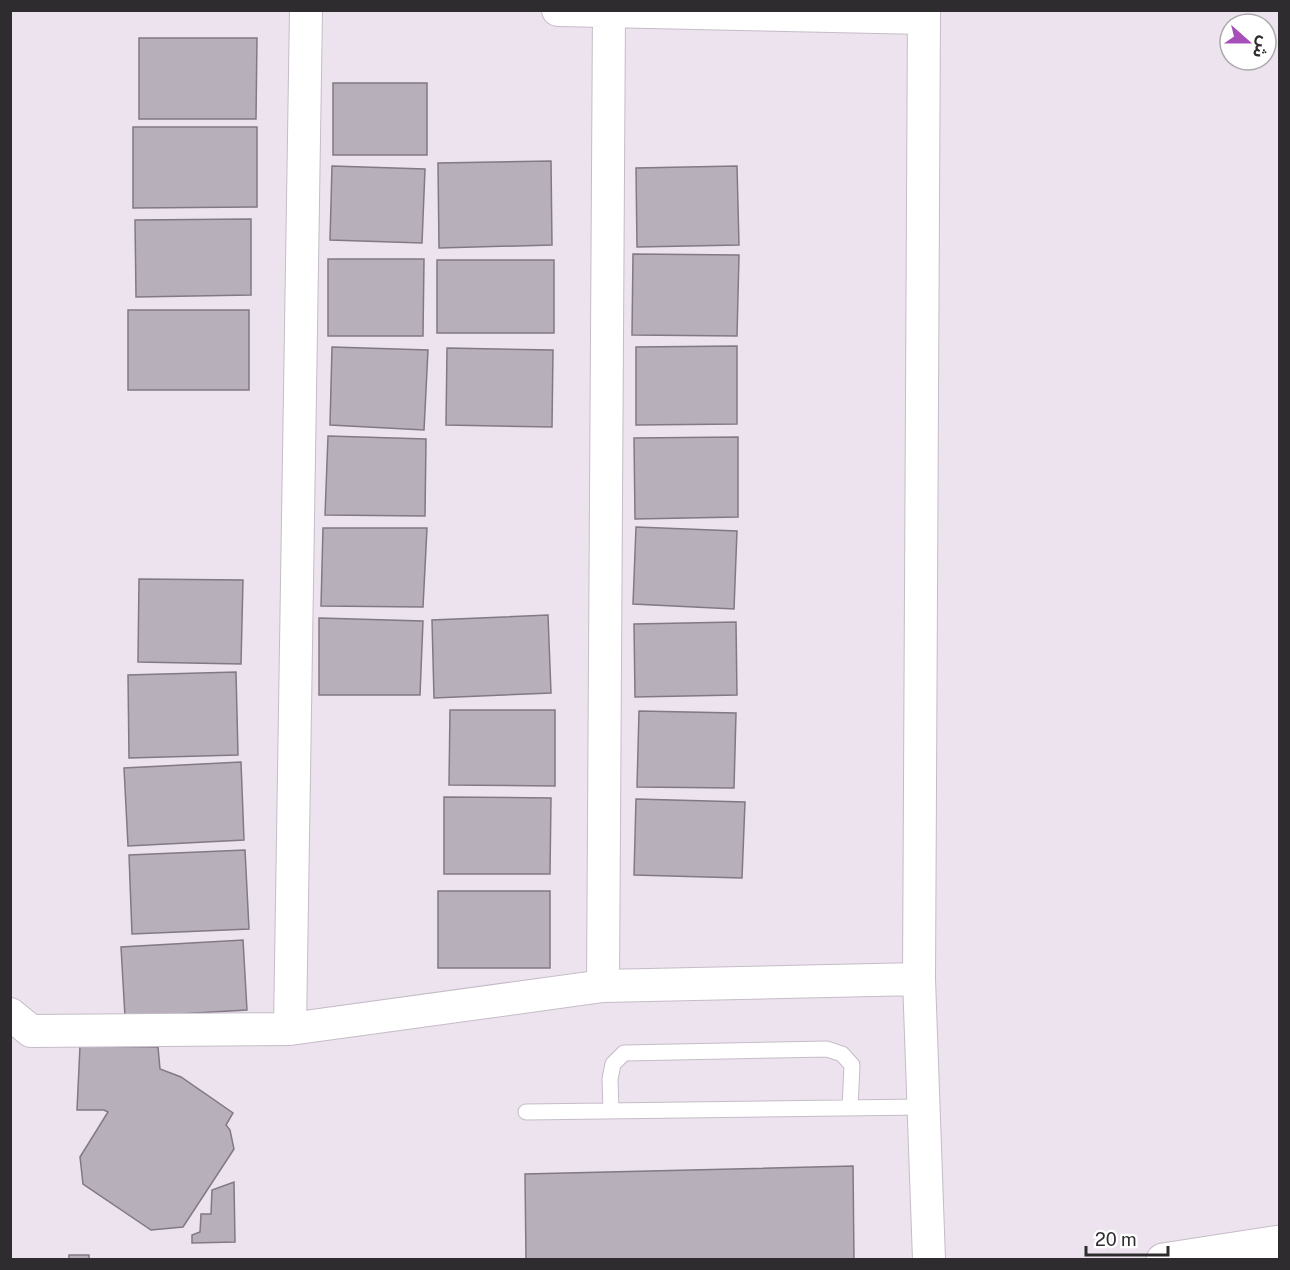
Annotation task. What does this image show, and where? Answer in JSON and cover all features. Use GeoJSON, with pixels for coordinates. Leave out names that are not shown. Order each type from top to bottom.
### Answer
{"type":"FeatureCollection","features":[{"type":"Feature","properties":{"kind":"street"},"geometry":{"type":"LineString","coordinates":[[290,1029],[306,10]]}},
{"type":"Feature","properties":{"kind":"street"},"geometry":{"type":"LineString","coordinates":[[558,10],[924,14],[919,979],[929,1260]]}},
{"type":"Feature","properties":{"kind":"street"},"geometry":{"type":"LineString","coordinates":[[603,986],[609,11]]}},
{"type":"Feature","properties":{"kind":"street"},"geometry":{"type":"LineString","coordinates":[[10,1014],[32,1031],[290,1029],[603,986],[919,979]]}},
{"type":"Feature","properties":{"kind":"street"},"geometry":{"type":"LineString","coordinates":[[1163,1260],[1280,1242]]}},
{"type":"Feature","properties":{"kind":"lane"},"geometry":{"type":"LineString","coordinates":[[611,1111],[610,1079],[613,1064],[624,1053],[827,1049],[842,1054],[852,1065],[850,1108]]}},
{"type":"Feature","properties":{"kind":"lane"},"geometry":{"type":"LineString","coordinates":[[526,1112],[923,1107]]}},
{"type":"Feature","properties":{"kind":"building"},"geometry":{"type":"Polygon","coordinates":[[[139,38],[257,38],[256,119],[139,119],[139,38]]]}},
{"type":"Feature","properties":{"kind":"building"},"geometry":{"type":"Polygon","coordinates":[[[333,83],[427,83],[427,155],[333,155],[333,83]]]}},
{"type":"Feature","properties":{"kind":"building"},"geometry":{"type":"Polygon","coordinates":[[[133,127],[257,127],[257,207],[133,208],[133,127]]]}},
{"type":"Feature","properties":{"kind":"building"},"geometry":{"type":"Polygon","coordinates":[[[551,161],[552,245],[439,248],[438,163],[551,161]]]}},
{"type":"Feature","properties":{"kind":"building"},"geometry":{"type":"Polygon","coordinates":[[[332,166],[425,169],[422,243],[330,240],[332,166]]]}},
{"type":"Feature","properties":{"kind":"building"},"geometry":{"type":"Polygon","coordinates":[[[737,166],[739,245],[637,247],[636,168],[737,166]]]}},
{"type":"Feature","properties":{"kind":"building"},"geometry":{"type":"Polygon","coordinates":[[[251,219],[251,295],[136,297],[135,220],[251,219]]]}},
{"type":"Feature","properties":{"kind":"building"},"geometry":{"type":"Polygon","coordinates":[[[633,254],[739,255],[737,336],[632,335],[633,254]]]}},
{"type":"Feature","properties":{"kind":"building"},"geometry":{"type":"Polygon","coordinates":[[[328,259],[424,259],[423,336],[328,336],[328,259]]]}},
{"type":"Feature","properties":{"kind":"building"},"geometry":{"type":"Polygon","coordinates":[[[437,260],[554,260],[554,333],[437,333],[437,260]]]}},
{"type":"Feature","properties":{"kind":"building"},"geometry":{"type":"Polygon","coordinates":[[[128,310],[249,310],[249,390],[128,390],[128,310]]]}},
{"type":"Feature","properties":{"kind":"building"},"geometry":{"type":"Polygon","coordinates":[[[737,346],[737,424],[636,425],[636,347],[737,346]]]}},
{"type":"Feature","properties":{"kind":"building"},"geometry":{"type":"Polygon","coordinates":[[[332,347],[428,350],[424,430],[330,425],[332,347]]]}},
{"type":"Feature","properties":{"kind":"building"},"geometry":{"type":"Polygon","coordinates":[[[447,348],[553,350],[552,427],[446,425],[447,348]]]}},
{"type":"Feature","properties":{"kind":"building"},"geometry":{"type":"Polygon","coordinates":[[[328,436],[426,439],[425,516],[325,515],[328,436]]]}},
{"type":"Feature","properties":{"kind":"building"},"geometry":{"type":"Polygon","coordinates":[[[738,437],[738,517],[635,519],[634,438],[738,437]]]}},
{"type":"Feature","properties":{"kind":"building"},"geometry":{"type":"Polygon","coordinates":[[[636,527],[737,531],[734,609],[633,604],[636,527]]]}},
{"type":"Feature","properties":{"kind":"building"},"geometry":{"type":"Polygon","coordinates":[[[323,528],[427,528],[423,607],[321,606],[323,528]]]}},
{"type":"Feature","properties":{"kind":"building"},"geometry":{"type":"Polygon","coordinates":[[[139,579],[243,580],[241,664],[138,662],[139,579]]]}},
{"type":"Feature","properties":{"kind":"building"},"geometry":{"type":"Polygon","coordinates":[[[548,615],[551,693],[434,698],[432,620],[548,615]]]}},
{"type":"Feature","properties":{"kind":"building"},"geometry":{"type":"Polygon","coordinates":[[[319,618],[423,621],[420,695],[319,695],[319,618]]]}},
{"type":"Feature","properties":{"kind":"building"},"geometry":{"type":"Polygon","coordinates":[[[736,622],[737,695],[635,697],[634,624],[736,622]]]}},
{"type":"Feature","properties":{"kind":"building"},"geometry":{"type":"Polygon","coordinates":[[[236,672],[238,755],[129,758],[128,675],[236,672]]]}},
{"type":"Feature","properties":{"kind":"building"},"geometry":{"type":"Polygon","coordinates":[[[450,710],[555,710],[555,786],[449,785],[450,710]]]}},
{"type":"Feature","properties":{"kind":"building"},"geometry":{"type":"Polygon","coordinates":[[[639,711],[736,713],[734,788],[637,787],[639,711]]]}},
{"type":"Feature","properties":{"kind":"building"},"geometry":{"type":"Polygon","coordinates":[[[241,762],[244,840],[128,846],[124,768],[241,762]]]}},
{"type":"Feature","properties":{"kind":"building"},"geometry":{"type":"Polygon","coordinates":[[[444,797],[551,798],[550,874],[444,874],[444,797]]]}},
{"type":"Feature","properties":{"kind":"building"},"geometry":{"type":"Polygon","coordinates":[[[636,799],[745,802],[742,878],[634,875],[636,799]]]}},
{"type":"Feature","properties":{"kind":"building"},"geometry":{"type":"Polygon","coordinates":[[[245,850],[249,929],[132,934],[129,855],[245,850]]]}},
{"type":"Feature","properties":{"kind":"building"},"geometry":{"type":"Polygon","coordinates":[[[438,891],[550,891],[550,968],[438,968],[438,891]]]}},
{"type":"Feature","properties":{"kind":"building"},"geometry":{"type":"Polygon","coordinates":[[[243,940],[247,1010],[125,1017],[121,947],[243,940]]]}},
{"type":"Feature","properties":{"kind":"building"},"geometry":{"type":"Polygon","coordinates":[[[80,1046],[158,1047],[160,1069],[181,1077],[233,1113],[226,1125],[230,1130],[234,1149],[183,1227],[151,1230],[83,1184],[80,1157],[108,1112],[77,1110],[80,1046]]]}},
{"type":"Feature","properties":{"kind":"building"},"geometry":{"type":"Polygon","coordinates":[[[853,1166],[854,1260],[526,1260],[525,1174],[853,1166]]]}},
{"type":"Feature","properties":{"kind":"building"},"geometry":{"type":"Polygon","coordinates":[[[234,1182],[235,1242],[192,1243],[192,1235],[200,1232],[201,1214],[211,1214],[212,1190],[234,1182]]]}},
{"type":"Feature","properties":{"kind":"building"},"geometry":{"type":"Polygon","coordinates":[[[69,1255],[89,1255],[89,1260],[69,1260],[69,1255]]]}}]}
